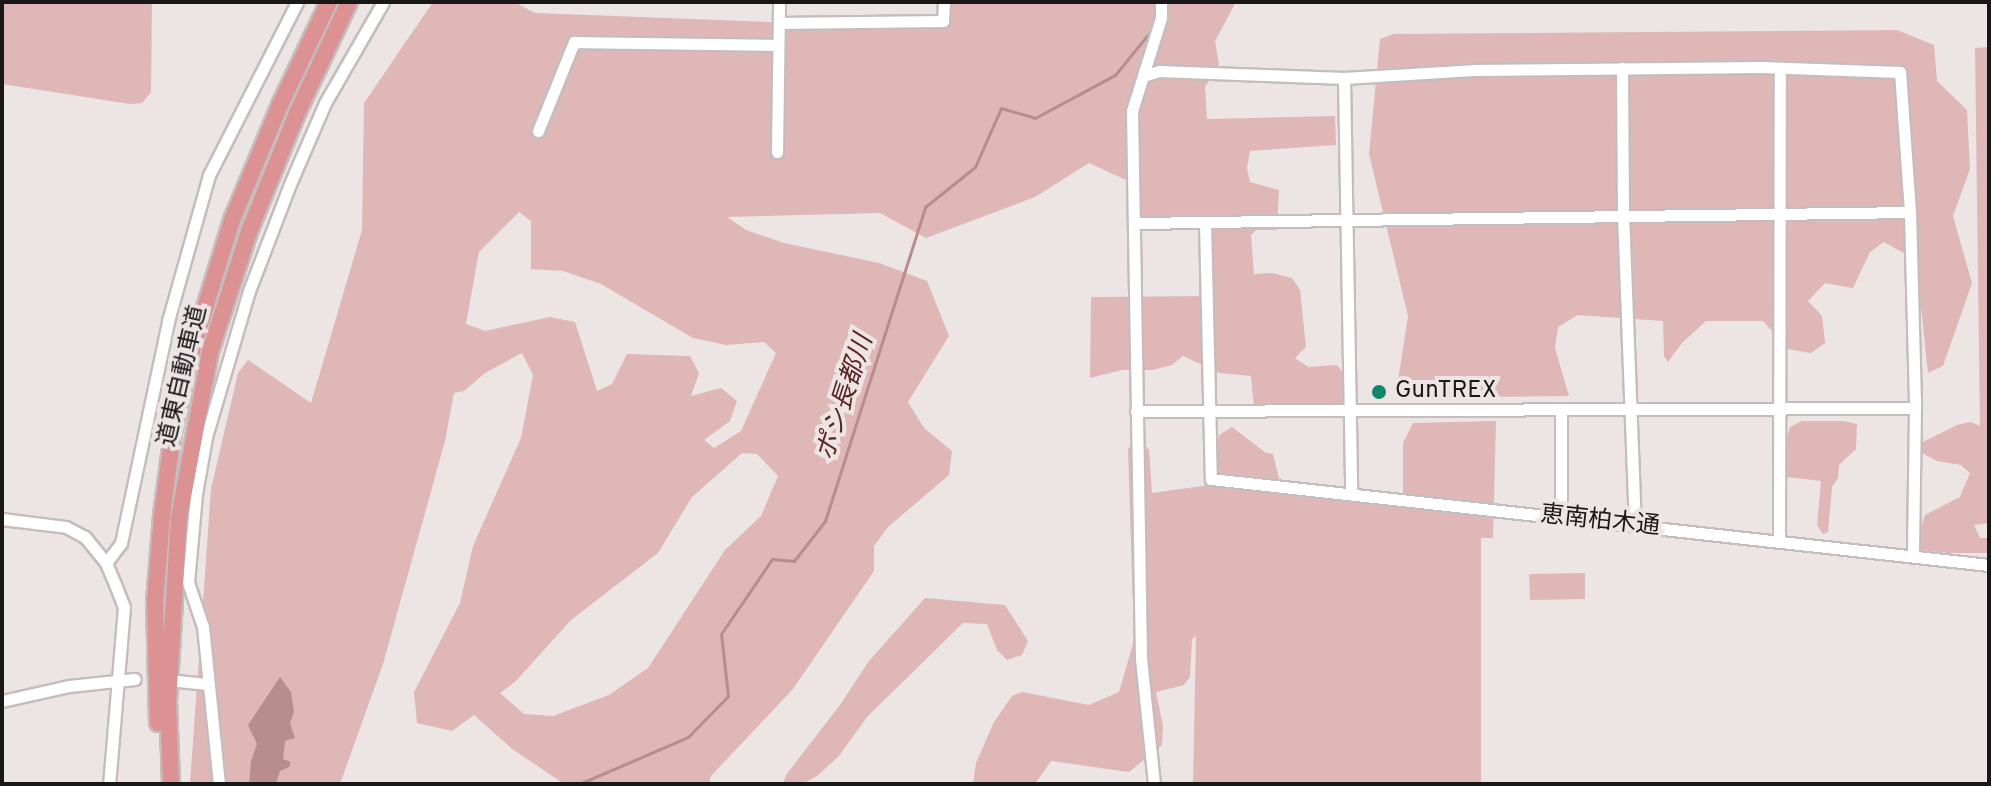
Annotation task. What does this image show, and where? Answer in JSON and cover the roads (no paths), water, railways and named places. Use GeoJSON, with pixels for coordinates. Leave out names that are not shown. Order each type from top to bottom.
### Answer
{"type":"FeatureCollection","features":[{"type":"Feature","properties":{"kind":"highway","name":"道東自動車道"},"geometry":{"type":"LineString","coordinates":[[162,784],[155,602],[173,433],[192,350],[232,220],[280,105],[329,2]]}},
{"type":"Feature","properties":{"kind":"highway","name":"道東自動車道"},"geometry":{"type":"LineString","coordinates":[[171,784],[168,702],[179,518],[210,352],[250,229],[298,111],[349,2]]}},
{"type":"Feature","properties":{"kind":"street"},"geometry":{"type":"LineString","coordinates":[[106,563],[121,543],[168,321],[209,175],[297,2]]}},
{"type":"Feature","properties":{"kind":"street"},"geometry":{"type":"LineString","coordinates":[[219,784],[216,729],[203,627],[188,582],[196,494],[216,397],[249,291],[290,184],[325,103],[383,2]]}},
{"type":"Feature","properties":{"kind":"street"},"geometry":{"type":"LineString","coordinates":[[777,152],[779,2]]}},
{"type":"Feature","properties":{"kind":"street"},"geometry":{"type":"LineString","coordinates":[[779,23],[943,21],[944,2]]}},
{"type":"Feature","properties":{"kind":"street"},"geometry":{"type":"LineString","coordinates":[[1154,784],[1141,658],[1132,111],[1161,18],[1161,2]]}},
{"type":"Feature","properties":{"kind":"street"},"geometry":{"type":"LineString","coordinates":[[538,131],[574,42],[777,45]]}},
{"type":"Feature","properties":{"kind":"street"},"geometry":{"type":"LineString","coordinates":[[1143,76],[1159,71],[1344,78],[1473,70],[1622,68],[1900,72],[1910,212],[1915,408],[1913,554]]}},
{"type":"Feature","properties":{"kind":"street"},"geometry":{"type":"LineString","coordinates":[[1622,68],[1623,214],[1635,526]]}},
{"type":"Feature","properties":{"kind":"street"},"geometry":{"type":"LineString","coordinates":[[1779,540],[1780,68]]}},
{"type":"Feature","properties":{"kind":"street"},"geometry":{"type":"LineString","coordinates":[[1344,78],[1351,492]]}},
{"type":"Feature","properties":{"kind":"street"},"geometry":{"type":"LineString","coordinates":[[1135,223],[1910,212]]}},
{"type":"Feature","properties":{"kind":"street"},"geometry":{"type":"LineString","coordinates":[[1205,222],[1210,412]]}},
{"type":"Feature","properties":{"kind":"street"},"geometry":{"type":"LineString","coordinates":[[1136,411],[1348,413],[1915,408]]}},
{"type":"Feature","properties":{"kind":"street"},"geometry":{"type":"LineString","coordinates":[[1561,409],[1561,518]]}},
{"type":"Feature","properties":{"kind":"street","name":"恵南柏木通"},"geometry":{"type":"LineString","coordinates":[[1210,412],[1211,479],[1913,554],[1989,565]]}},
{"type":"Feature","properties":{"kind":"street"},"geometry":{"type":"LineString","coordinates":[[2,519],[66,527],[85,537],[106,563],[124,607],[109,784]]}},
{"type":"Feature","properties":{"kind":"street"},"geometry":{"type":"LineString","coordinates":[[2,701],[119,678],[135,679]]}},
{"type":"Feature","properties":{"kind":"street"},"geometry":{"type":"LineString","coordinates":[[178,681],[208,684]]}},
{"type":"Feature","properties":{"kind":"waterway","name":"ポシ長都川"},"geometry":{"type":"LineString","coordinates":[[579,784],[688,737],[728,696],[721,634],[772,559],[794,561],[825,521],[925,207],[975,167],[1001,108],[1035,118],[1115,75],[1154,27]]}},
{"type":"Feature","properties":{"kind":"place","name":"GunTREX"},"geometry":{"type":"Point","coordinates":[1379,392]}}]}
